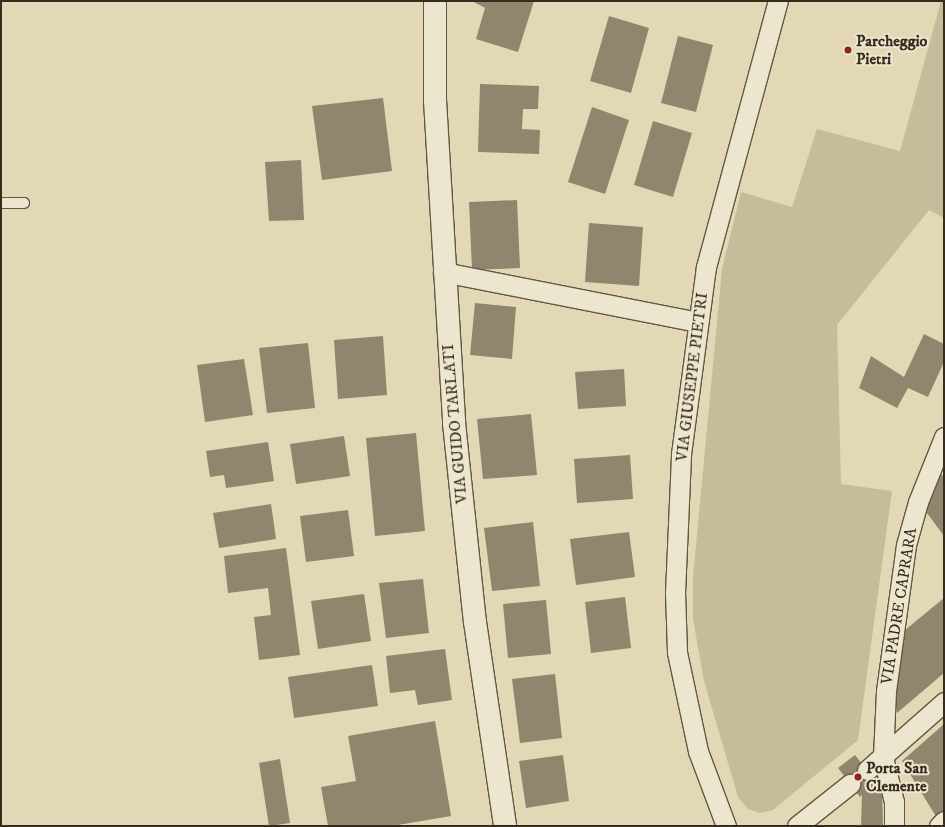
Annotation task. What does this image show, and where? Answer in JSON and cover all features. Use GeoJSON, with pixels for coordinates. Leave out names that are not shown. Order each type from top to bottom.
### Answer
{"type":"FeatureCollection","features":[{"type":"Feature","properties":{"kind":"main road","name":"VIA GUIDO TARLATI"},"geometry":{"type":"LineString","coordinates":[[431,7],[442,272],[454,423],[475,622],[505,826]]}},
{"type":"Feature","properties":{"kind":"street","name":"VIA GIUSEPPE PIETRI"},"geometry":{"type":"LineString","coordinates":[[726,826],[698,751],[675,636],[682,435],[706,267],[778,1]]}},
{"type":"Feature","properties":{"kind":"street"},"geometry":{"type":"LineString","coordinates":[[442,272],[698,322]]}},
{"type":"Feature","properties":{"kind":"street","name":"VIA PADRE CAPRARA"},"geometry":{"type":"LineString","coordinates":[[894,826],[894,802],[883,757],[886,691],[906,545],[940,462],[944,437]]}},
{"type":"Feature","properties":{"kind":"street"},"geometry":{"type":"LineString","coordinates":[[867,770],[944,702]]}},
{"type":"Feature","properties":{"kind":"street"},"geometry":{"type":"LineString","coordinates":[[797,826],[850,784]]}},
{"type":"Feature","properties":{"kind":"street"},"geometry":{"type":"LineString","coordinates":[[939,826],[944,821]]}},
{"type":"Feature","properties":{"kind":"lane"},"geometry":{"type":"LineString","coordinates":[[1,203],[24,203]]}},
{"type":"Feature","properties":{"kind":"shaded area"},"geometry":{"type":"Polygon","coordinates":[[[941,1],[944,1],[944,218],[929,210],[837,325],[841,484],[892,491],[858,740],[773,810],[760,813],[748,809],[738,797],[704,681],[693,619],[693,577],[722,269],[741,192],[792,207],[817,129],[900,151],[941,1]]]}},
{"type":"Feature","properties":{"kind":"building"},"geometry":{"type":"Polygon","coordinates":[[[472,1],[534,1],[518,52],[476,39],[485,8],[472,1]]]}},
{"type":"Feature","properties":{"kind":"building"},"geometry":{"type":"Polygon","coordinates":[[[609,16],[649,28],[631,93],[590,81],[609,16]]]}},
{"type":"Feature","properties":{"kind":"building"},"geometry":{"type":"Polygon","coordinates":[[[678,36],[713,45],[696,112],[661,103],[678,36]]]}},
{"type":"Feature","properties":{"kind":"building"},"geometry":{"type":"Polygon","coordinates":[[[480,84],[539,86],[538,109],[523,109],[522,129],[540,130],[539,154],[478,152],[480,84]]]}},
{"type":"Feature","properties":{"kind":"building"},"geometry":{"type":"Polygon","coordinates":[[[383,98],[392,171],[322,180],[312,106],[383,98]]]}},
{"type":"Feature","properties":{"kind":"building"},"geometry":{"type":"Polygon","coordinates":[[[592,107],[629,120],[605,194],[568,182],[592,107]]]}},
{"type":"Feature","properties":{"kind":"building"},"geometry":{"type":"Polygon","coordinates":[[[653,121],[692,133],[673,197],[634,185],[653,121]]]}},
{"type":"Feature","properties":{"kind":"building"},"geometry":{"type":"Polygon","coordinates":[[[301,160],[304,220],[269,221],[265,162],[301,160]]]}},
{"type":"Feature","properties":{"kind":"building"},"geometry":{"type":"Polygon","coordinates":[[[517,200],[520,268],[472,270],[469,202],[517,200]]]}},
{"type":"Feature","properties":{"kind":"building"},"geometry":{"type":"Polygon","coordinates":[[[589,223],[643,227],[639,286],[585,282],[589,223]]]}},
{"type":"Feature","properties":{"kind":"building"},"geometry":{"type":"Polygon","coordinates":[[[475,303],[516,307],[512,359],[470,355],[475,303]]]}},
{"type":"Feature","properties":{"kind":"building"},"geometry":{"type":"Polygon","coordinates":[[[924,334],[944,344],[944,362],[928,397],[908,388],[897,408],[859,388],[871,356],[904,377],[924,334]]]}},
{"type":"Feature","properties":{"kind":"building"},"geometry":{"type":"Polygon","coordinates":[[[383,336],[387,395],[338,399],[334,340],[383,336]]]}},
{"type":"Feature","properties":{"kind":"building"},"geometry":{"type":"Polygon","coordinates":[[[308,343],[315,408],[267,413],[259,348],[308,343]]]}},
{"type":"Feature","properties":{"kind":"building"},"geometry":{"type":"Polygon","coordinates":[[[244,359],[253,415],[205,422],[197,365],[244,359]]]}},
{"type":"Feature","properties":{"kind":"building"},"geometry":{"type":"Polygon","coordinates":[[[624,369],[626,406],[578,409],[575,372],[624,369]]]}},
{"type":"Feature","properties":{"kind":"building"},"geometry":{"type":"Polygon","coordinates":[[[531,414],[537,475],[483,479],[477,419],[531,414]]]}},
{"type":"Feature","properties":{"kind":"building"},"geometry":{"type":"Polygon","coordinates":[[[416,433],[425,531],[375,536],[366,438],[416,433]]]}},
{"type":"Feature","properties":{"kind":"building"},"geometry":{"type":"Polygon","coordinates":[[[344,436],[350,476],[296,484],[290,444],[344,436]]]}},
{"type":"Feature","properties":{"kind":"building"},"geometry":{"type":"Polygon","coordinates":[[[268,442],[274,481],[226,488],[224,475],[210,477],[206,451],[268,442]]]}},
{"type":"Feature","properties":{"kind":"building"},"geometry":{"type":"Polygon","coordinates":[[[630,455],[633,499],[577,503],[574,459],[630,455]]]}},
{"type":"Feature","properties":{"kind":"building"},"geometry":{"type":"Polygon","coordinates":[[[941,474],[944,477],[944,536],[924,509],[941,474]]]}},
{"type":"Feature","properties":{"kind":"building"},"geometry":{"type":"Polygon","coordinates":[[[271,504],[276,539],[219,548],[213,513],[271,504]]]}},
{"type":"Feature","properties":{"kind":"building"},"geometry":{"type":"Polygon","coordinates":[[[348,510],[354,556],[306,562],[300,516],[348,510]]]}},
{"type":"Feature","properties":{"kind":"building"},"geometry":{"type":"Polygon","coordinates":[[[533,522],[540,586],[492,591],[484,528],[533,522]]]}},
{"type":"Feature","properties":{"kind":"building"},"geometry":{"type":"Polygon","coordinates":[[[629,532],[635,577],[576,585],[570,539],[629,532]]]}},
{"type":"Feature","properties":{"kind":"building"},"geometry":{"type":"Polygon","coordinates":[[[286,548],[300,655],[259,660],[254,617],[271,615],[268,588],[228,593],[224,556],[286,548]]]}},
{"type":"Feature","properties":{"kind":"building"},"geometry":{"type":"Polygon","coordinates":[[[423,579],[429,633],[386,638],[379,583],[423,579]]]}},
{"type":"Feature","properties":{"kind":"building"},"geometry":{"type":"Polygon","coordinates":[[[364,594],[371,641],[318,649],[311,601],[364,594]]]}},
{"type":"Feature","properties":{"kind":"building"},"geometry":{"type":"Polygon","coordinates":[[[625,597],[631,648],[591,653],[585,602],[625,597]]]}},
{"type":"Feature","properties":{"kind":"building"},"geometry":{"type":"Polygon","coordinates":[[[944,598],[944,673],[897,713],[892,687],[899,635],[944,598]]]}},
{"type":"Feature","properties":{"kind":"building"},"geometry":{"type":"Polygon","coordinates":[[[546,600],[551,654],[508,658],[503,604],[546,600]]]}},
{"type":"Feature","properties":{"kind":"building"},"geometry":{"type":"Polygon","coordinates":[[[445,649],[452,700],[418,705],[415,690],[390,693],[386,656],[445,649]]]}},
{"type":"Feature","properties":{"kind":"building"},"geometry":{"type":"Polygon","coordinates":[[[372,665],[378,706],[294,718],[288,677],[372,665]]]}},
{"type":"Feature","properties":{"kind":"building"},"geometry":{"type":"Polygon","coordinates":[[[555,674],[562,738],[520,743],[512,679],[555,674]]]}},
{"type":"Feature","properties":{"kind":"building"},"geometry":{"type":"Polygon","coordinates":[[[435,721],[451,816],[392,826],[328,826],[321,787],[356,781],[348,736],[435,721]]]}},
{"type":"Feature","properties":{"kind":"building"},"geometry":{"type":"Polygon","coordinates":[[[944,724],[944,810],[937,818],[902,761],[944,724]]]}},
{"type":"Feature","properties":{"kind":"building"},"geometry":{"type":"Polygon","coordinates":[[[563,755],[569,801],[526,808],[519,761],[563,755]]]}},
{"type":"Feature","properties":{"kind":"building"},"geometry":{"type":"Polygon","coordinates":[[[855,755],[877,783],[874,786],[882,787],[883,826],[861,826],[862,795],[860,797],[838,768],[855,755]]]}},
{"type":"Feature","properties":{"kind":"building"},"geometry":{"type":"Polygon","coordinates":[[[280,759],[290,823],[269,826],[259,763],[280,759]]]}},
{"type":"Feature","properties":{"kind":"place","name":"Parcheggio Pietri"},"geometry":{"type":"Point","coordinates":[848,50]}},
{"type":"Feature","properties":{"kind":"place","name":"Porta San Clemente"},"geometry":{"type":"Point","coordinates":[858,777]}}]}
